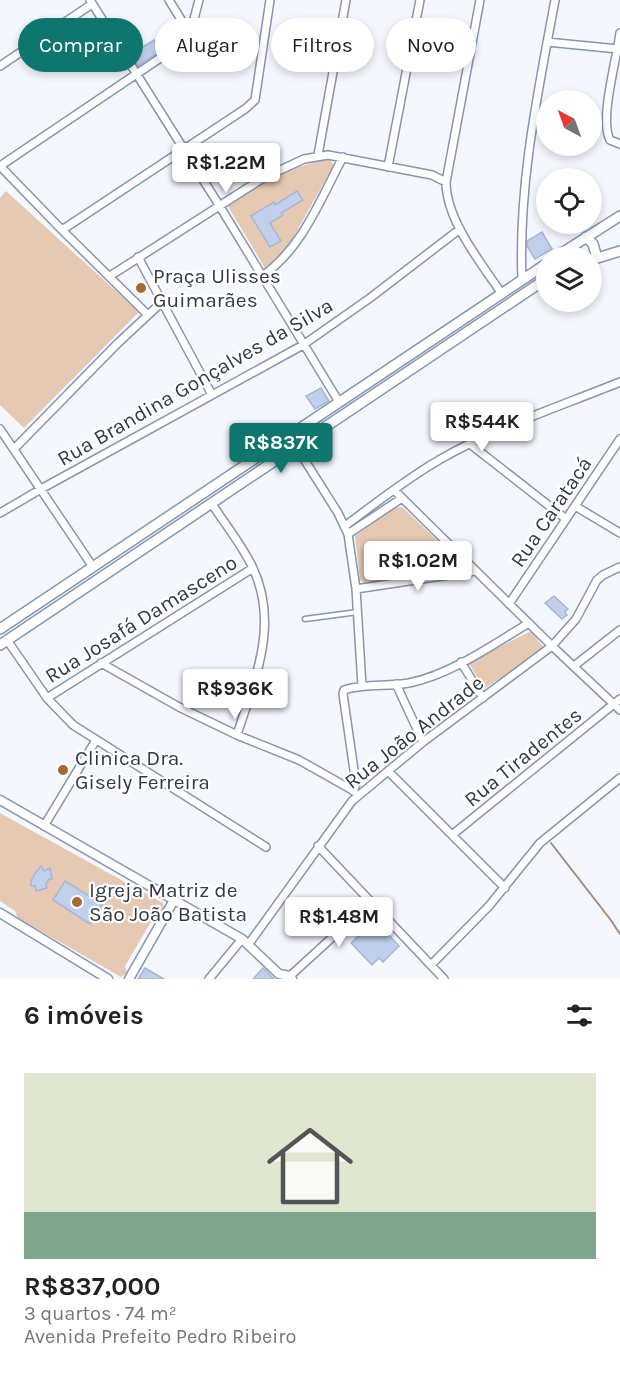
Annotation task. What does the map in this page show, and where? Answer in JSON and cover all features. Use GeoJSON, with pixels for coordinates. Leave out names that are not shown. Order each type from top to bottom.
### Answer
{"type":"FeatureCollection","features":[{"type":"Feature","properties":{"kind":"main road"},"geometry":{"type":"LineString","coordinates":[[572,246],[620,216]]}},
{"type":"Feature","properties":{"kind":"main road"},"geometry":{"type":"LineString","coordinates":[[586,237],[594,246]]}},
{"type":"Feature","properties":{"kind":"main road"},"geometry":{"type":"LineString","coordinates":[[602,257],[620,251]]}},
{"type":"Feature","properties":{"kind":"main road"},"geometry":{"type":"LineString","coordinates":[[536,271],[0,630],[3,643],[297,448],[536,285]]}},
{"type":"Feature","properties":{"kind":"main road"},"geometry":{"type":"LineString","coordinates":[[522,280],[529,290]]}},
{"type":"Feature","properties":{"kind":"main road"},"geometry":{"type":"LineString","coordinates":[[339,402],[347,414]]}},
{"type":"Feature","properties":{"kind":"main road"},"geometry":{"type":"LineString","coordinates":[[289,435],[297,448]]}},
{"type":"Feature","properties":{"kind":"main road"},"geometry":{"type":"LineString","coordinates":[[204,493],[212,504]]}},
{"type":"Feature","properties":{"kind":"main road"},"geometry":{"type":"LineString","coordinates":[[93,567],[100,577]]}},
{"type":"Feature","properties":{"kind":"street"},"geometry":{"type":"LineString","coordinates":[[169,0],[180,18]]}},
{"type":"Feature","properties":{"kind":"street"},"geometry":{"type":"LineString","coordinates":[[195,18],[200,0]]}},
{"type":"Feature","properties":{"kind":"street"},"geometry":{"type":"LineString","coordinates":[[62,230],[245,109],[255,100],[270,0]]}},
{"type":"Feature","properties":{"kind":"street"},"geometry":{"type":"LineString","coordinates":[[318,155],[346,0]]}},
{"type":"Feature","properties":{"kind":"street"},"geometry":{"type":"LineString","coordinates":[[388,166],[420,0]]}},
{"type":"Feature","properties":{"kind":"street"},"geometry":{"type":"LineString","coordinates":[[480,0],[446,182],[449,205],[460,229],[502,294]]}},
{"type":"Feature","properties":{"kind":"street"},"geometry":{"type":"LineString","coordinates":[[522,280],[524,192],[555,0]]}},
{"type":"Feature","properties":{"kind":"street"},"geometry":{"type":"LineString","coordinates":[[0,66],[91,2],[219,205],[339,402]]}},
{"type":"Feature","properties":{"kind":"street"},"geometry":{"type":"LineString","coordinates":[[620,33],[606,130],[610,140],[620,144]]}},
{"type":"Feature","properties":{"kind":"street"},"geometry":{"type":"LineString","coordinates":[[547,42],[618,49]]}},
{"type":"Feature","properties":{"kind":"street"},"geometry":{"type":"LineString","coordinates":[[147,314],[0,166],[155,61]]}},
{"type":"Feature","properties":{"kind":"street"},"geometry":{"type":"LineString","coordinates":[[110,276],[219,205],[283,168],[318,155],[343,157],[432,175],[446,182]]}},
{"type":"Feature","properties":{"kind":"street"},"geometry":{"type":"LineString","coordinates":[[261,277],[278,265],[290,251],[343,157]]}},
{"type":"Feature","properties":{"kind":"street","name":"Rua Brandina Gonçalves da Silva"},"geometry":{"type":"LineString","coordinates":[[0,513],[303,345],[370,298],[460,229]]}},
{"type":"Feature","properties":{"kind":"street"},"geometry":{"type":"LineString","coordinates":[[138,257],[212,395]]}},
{"type":"Feature","properties":{"kind":"street"},"geometry":{"type":"LineString","coordinates":[[15,448],[147,314],[162,302]]}},
{"type":"Feature","properties":{"kind":"street"},"geometry":{"type":"LineString","coordinates":[[345,526],[419,471],[470,444],[620,382]]}},
{"type":"Feature","properties":{"kind":"street"},"geometry":{"type":"LineString","coordinates":[[0,429],[15,448],[93,567]]}},
{"type":"Feature","properties":{"kind":"street","name":"Rua Caratacá"},"geometry":{"type":"LineString","coordinates":[[509,604],[620,438]]}},
{"type":"Feature","properties":{"kind":"street"},"geometry":{"type":"LineString","coordinates":[[470,444],[566,519]]}},
{"type":"Feature","properties":{"kind":"street"},"geometry":{"type":"LineString","coordinates":[[297,448],[348,534],[356,589],[362,686]]}},
{"type":"Feature","properties":{"kind":"street"},"geometry":{"type":"LineString","coordinates":[[394,490],[552,646],[618,705]]}},
{"type":"Feature","properties":{"kind":"street"},"geometry":{"type":"LineString","coordinates":[[348,534],[402,498]]}},
{"type":"Feature","properties":{"kind":"street"},"geometry":{"type":"LineString","coordinates":[[212,504],[253,568],[261,595],[265,635],[237,735]]}},
{"type":"Feature","properties":{"kind":"street"},"geometry":{"type":"LineString","coordinates":[[575,506],[620,533]]}},
{"type":"Feature","properties":{"kind":"street","name":"Rua João Andrade"},"geometry":{"type":"LineString","coordinates":[[209,979],[245,942],[356,792],[388,771],[423,742],[552,646],[576,619],[597,580],[620,567]]}},
{"type":"Feature","properties":{"kind":"street","name":"Rua Josafá Damasceno"},"geometry":{"type":"LineString","coordinates":[[46,698],[253,568]]}},
{"type":"Feature","properties":{"kind":"street"},"geometry":{"type":"LineString","coordinates":[[356,589],[475,571]]}},
{"type":"Feature","properties":{"kind":"street"},"geometry":{"type":"LineString","coordinates":[[101,663],[179,707],[307,765],[356,792],[343,691],[362,686],[396,684],[423,678],[461,662],[529,623]]}},
{"type":"Feature","properties":{"kind":"street"},"geometry":{"type":"LineString","coordinates":[[574,666],[620,630]]}},
{"type":"Feature","properties":{"kind":"street"},"geometry":{"type":"LineString","coordinates":[[3,643],[46,698],[73,725],[266,847]]}},
{"type":"Feature","properties":{"kind":"street"},"geometry":{"type":"LineString","coordinates":[[461,662],[483,698]]}},
{"type":"Feature","properties":{"kind":"street"},"geometry":{"type":"LineString","coordinates":[[396,684],[423,742]]}},
{"type":"Feature","properties":{"kind":"street","name":"Rua Tiradentes"},"geometry":{"type":"LineString","coordinates":[[452,834],[618,705]]}},
{"type":"Feature","properties":{"kind":"street"},"geometry":{"type":"LineString","coordinates":[[45,826],[96,740]]}},
{"type":"Feature","properties":{"kind":"street"},"geometry":{"type":"LineString","coordinates":[[388,771],[505,888]]}},
{"type":"Feature","properties":{"kind":"street"},"geometry":{"type":"LineString","coordinates":[[431,965],[505,888],[540,843],[620,778]]}},
{"type":"Feature","properties":{"kind":"street"},"geometry":{"type":"LineString","coordinates":[[0,800],[245,942],[279,974],[291,978],[372,902]]}},
{"type":"Feature","properties":{"kind":"street"},"geometry":{"type":"LineString","coordinates":[[318,846],[444,979]]}},
{"type":"Feature","properties":{"kind":"street"},"geometry":{"type":"LineString","coordinates":[[129,979],[174,900]]}},
{"type":"Feature","properties":{"kind":"street"},"geometry":{"type":"LineString","coordinates":[[0,913],[108,979]]}},
{"type":"Feature","properties":{"kind":"lane"},"geometry":{"type":"LineString","coordinates":[[305,619],[358,612]]}},
{"type":"Feature","properties":{"kind":"shaded area"},"geometry":{"type":"Polygon","coordinates":[[[329,159],[334,165],[285,252],[265,268],[227,205],[250,189],[275,176],[329,159]]]}},
{"type":"Feature","properties":{"kind":"shaded area"},"geometry":{"type":"Polygon","coordinates":[[[6,191],[139,312],[24,428],[0,405],[0,198],[6,191]]]}},
{"type":"Feature","properties":{"kind":"shaded area"},"geometry":{"type":"Polygon","coordinates":[[[402,507],[461,563],[460,567],[367,585],[360,580],[355,536],[394,508],[402,507]]]}},
{"type":"Feature","properties":{"kind":"shaded area"},"geometry":{"type":"Polygon","coordinates":[[[531,631],[544,648],[484,689],[469,663],[531,631]]]}},
{"type":"Feature","properties":{"kind":"shaded area"},"geometry":{"type":"Polygon","coordinates":[[[0,813],[163,903],[164,910],[155,915],[125,966],[127,972],[123,976],[121,977],[18,918],[15,911],[0,901],[0,813]]]}},
{"type":"Feature","properties":{"kind":"building"},"geometry":{"type":"Polygon","coordinates":[[[154,40],[155,42],[155,55],[143,63],[143,47],[154,40]]]}},
{"type":"Feature","properties":{"kind":"building"},"geometry":{"type":"Polygon","coordinates":[[[297,191],[303,200],[281,213],[283,215],[270,223],[281,241],[270,247],[251,216],[297,191]]]}},
{"type":"Feature","properties":{"kind":"building"},"geometry":{"type":"Polygon","coordinates":[[[543,234],[550,246],[536,246],[535,259],[527,246],[527,241],[543,234]]]}},
{"type":"Feature","properties":{"kind":"building"},"geometry":{"type":"Polygon","coordinates":[[[321,388],[329,401],[315,409],[306,396],[321,388]]]}},
{"type":"Feature","properties":{"kind":"building"},"geometry":{"type":"Polygon","coordinates":[[[554,596],[568,609],[565,612],[567,615],[562,619],[545,603],[554,596]]]}},
{"type":"Feature","properties":{"kind":"building"},"geometry":{"type":"Polygon","coordinates":[[[41,866],[44,871],[50,868],[52,879],[49,879],[46,884],[47,888],[36,891],[35,886],[31,886],[31,881],[41,866]]]}},
{"type":"Feature","properties":{"kind":"building","name":"Igreja Matriz de São João Batista"},"geometry":{"type":"Polygon","coordinates":[[[65,881],[102,904],[90,924],[53,900],[65,881]]]}},
{"type":"Feature","properties":{"kind":"building"},"geometry":{"type":"Polygon","coordinates":[[[373,918],[399,946],[383,962],[379,958],[372,965],[351,943],[365,930],[363,928],[373,918]]]}},
{"type":"Feature","properties":{"kind":"building"},"geometry":{"type":"Polygon","coordinates":[[[145,968],[164,979],[138,979],[145,968]]]}},
{"type":"Feature","properties":{"kind":"building"},"geometry":{"type":"Polygon","coordinates":[[[263,968],[274,979],[253,979],[263,968]]]}},
{"type":"Feature","properties":{"kind":"waterway"},"geometry":{"type":"LineString","coordinates":[[551,843],[620,934]]}},
{"type":"Feature","properties":{"kind":"place","name":"Praça Ulisses Guimarães"},"geometry":{"type":"Point","coordinates":[141,288]}},
{"type":"Feature","properties":{"kind":"place","name":"Clinica Dra. Gisely Ferreira"},"geometry":{"type":"Point","coordinates":[63,770]}},
{"type":"Feature","properties":{"kind":"place","name":"Igreja Matriz de São João Batista"},"geometry":{"type":"Point","coordinates":[77,902]}}]}
